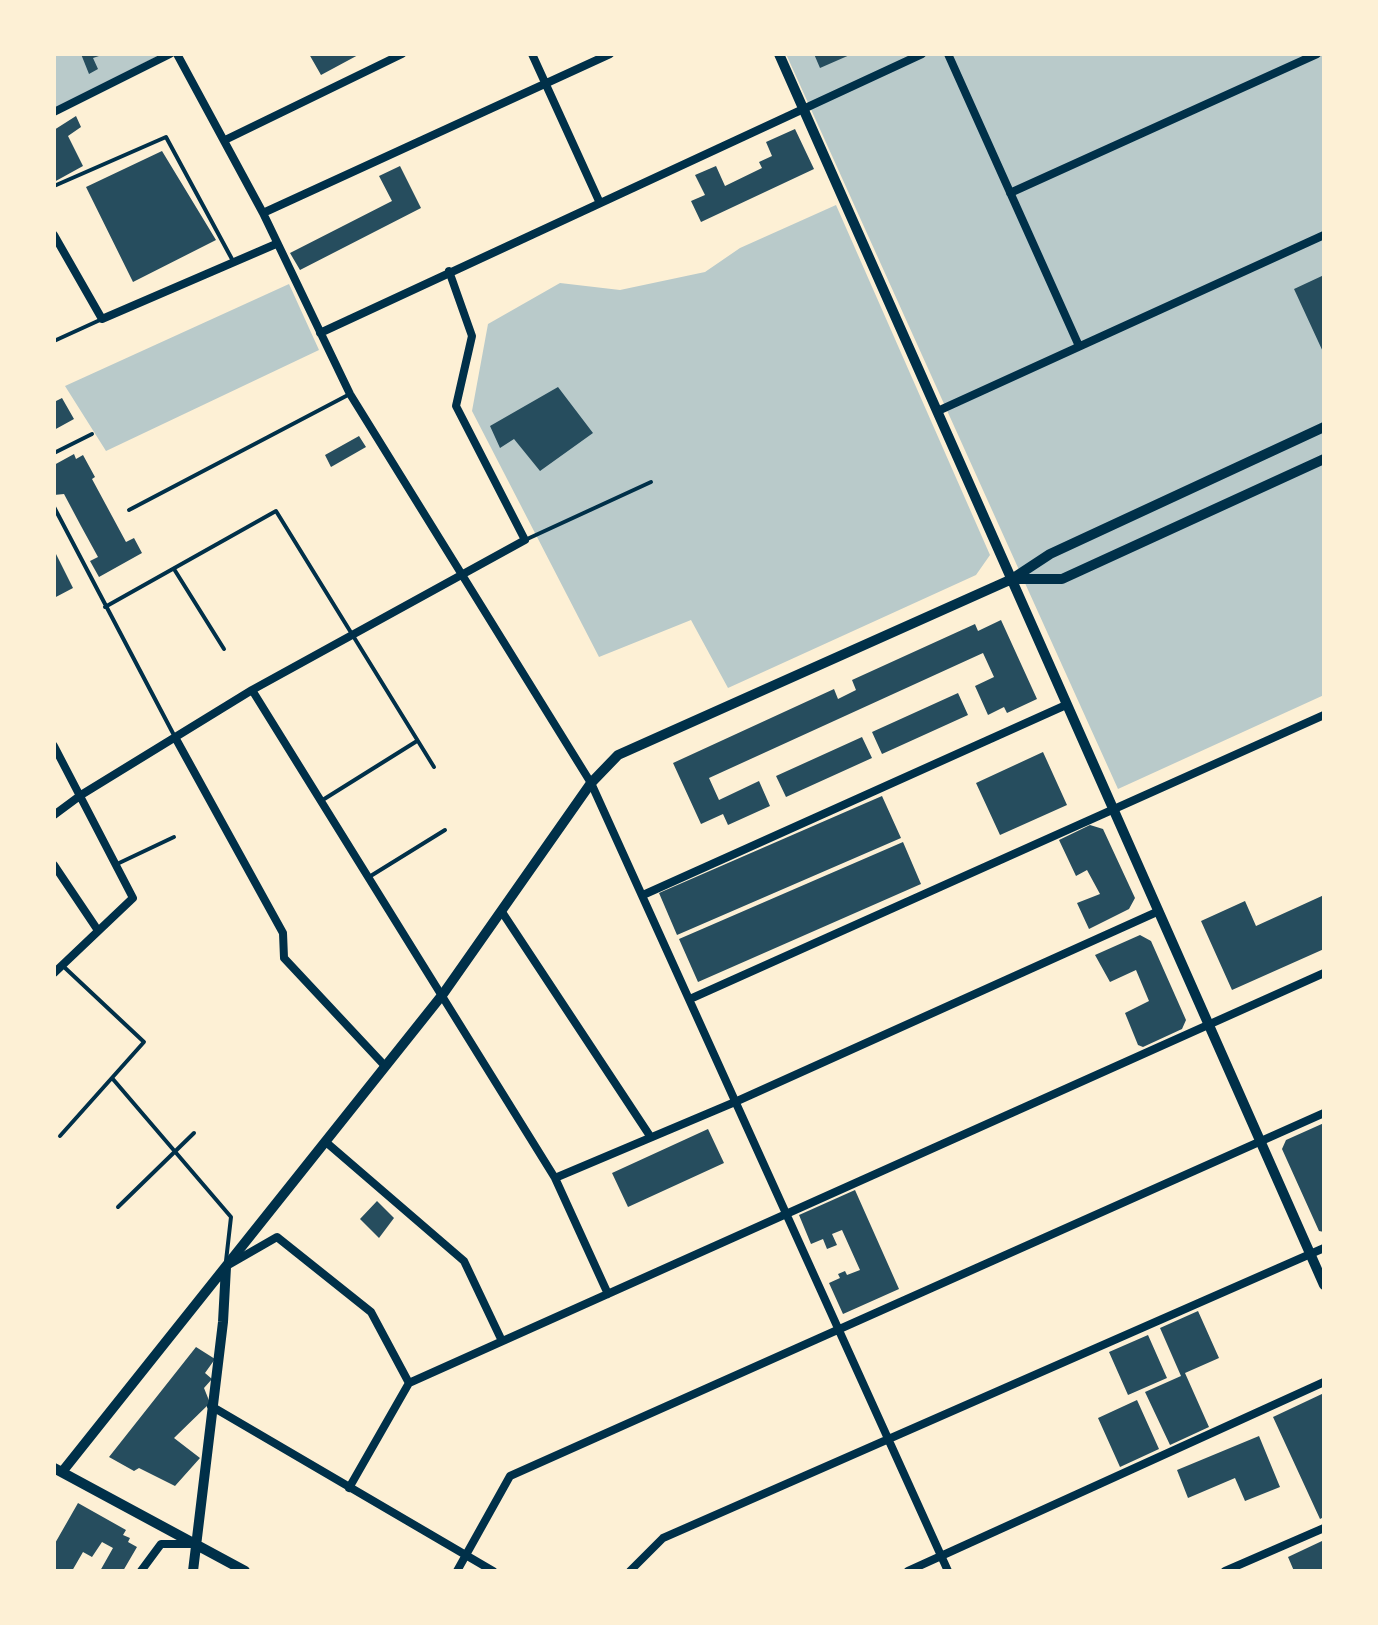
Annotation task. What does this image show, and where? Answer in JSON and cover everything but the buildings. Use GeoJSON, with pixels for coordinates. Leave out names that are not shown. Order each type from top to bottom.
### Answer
{"type":"FeatureCollection","features":[{"type":"Feature","properties":{"kind":"street"},"geometry":{"type":"LineString","coordinates":[[54,112],[170,54]]}},
{"type":"Feature","properties":{"kind":"street"},"geometry":{"type":"LineString","coordinates":[[177,54],[263,213],[350,394],[591,783],[948,1571]]}},
{"type":"Feature","properties":{"kind":"street"},"geometry":{"type":"LineString","coordinates":[[225,140],[402,54]]}},
{"type":"Feature","properties":{"kind":"street"},"geometry":{"type":"LineString","coordinates":[[532,54],[599,201]]}},
{"type":"Feature","properties":{"kind":"street"},"geometry":{"type":"LineString","coordinates":[[263,213],[610,54]]}},
{"type":"Feature","properties":{"kind":"street"},"geometry":{"type":"LineString","coordinates":[[779,54],[940,410],[1066,705],[1324,1285]]}},
{"type":"Feature","properties":{"kind":"street"},"geometry":{"type":"LineString","coordinates":[[320,333],[599,201],[922,54]]}},
{"type":"Feature","properties":{"kind":"street"},"geometry":{"type":"LineString","coordinates":[[948,54],[1079,346]]}},
{"type":"Feature","properties":{"kind":"street"},"geometry":{"type":"LineString","coordinates":[[1010,193],[1317,54]]}},
{"type":"Feature","properties":{"kind":"street"},"geometry":{"type":"LineString","coordinates":[[54,235],[102,319],[276,244]]}},
{"type":"Feature","properties":{"kind":"street"},"geometry":{"type":"LineString","coordinates":[[940,410],[1324,235]]}},
{"type":"Feature","properties":{"kind":"street"},"geometry":{"type":"LineString","coordinates":[[54,815],[81,795],[252,690],[525,540],[456,406],[472,336],[449,271]]}},
{"type":"Feature","properties":{"kind":"street"},"geometry":{"type":"LineString","coordinates":[[245,1571],[57,1474],[327,1143],[443,994],[591,783],[618,755],[1012,579],[1050,554],[1324,427]]}},
{"type":"Feature","properties":{"kind":"street"},"geometry":{"type":"LineString","coordinates":[[1012,579],[1062,579],[1324,459]]}},
{"type":"Feature","properties":{"kind":"street"},"geometry":{"type":"LineString","coordinates":[[252,690],[555,1178],[608,1294]]}},
{"type":"Feature","properties":{"kind":"street"},"geometry":{"type":"LineString","coordinates":[[643,895],[1066,705]]}},
{"type":"Feature","properties":{"kind":"street"},"geometry":{"type":"LineString","coordinates":[[690,999],[1324,715]]}},
{"type":"Feature","properties":{"kind":"street"},"geometry":{"type":"LineString","coordinates":[[176,739],[283,933],[284,958],[385,1066]]}},
{"type":"Feature","properties":{"kind":"street"},"geometry":{"type":"LineString","coordinates":[[54,746],[133,898],[54,973]]}},
{"type":"Feature","properties":{"kind":"street"},"geometry":{"type":"LineString","coordinates":[[54,865],[97,929]]}},
{"type":"Feature","properties":{"kind":"street"},"geometry":{"type":"LineString","coordinates":[[555,1178],[735,1102],[1159,911]]}},
{"type":"Feature","properties":{"kind":"street"},"geometry":{"type":"LineString","coordinates":[[502,912],[650,1136]]}},
{"type":"Feature","properties":{"kind":"street"},"geometry":{"type":"LineString","coordinates":[[349,1488],[409,1383],[1324,973]]}},
{"type":"Feature","properties":{"kind":"street"},"geometry":{"type":"LineString","coordinates":[[457,1571],[510,1476],[1324,1113]]}},
{"type":"Feature","properties":{"kind":"street"},"geometry":{"type":"LineString","coordinates":[[327,1143],[464,1261],[502,1341]]}},
{"type":"Feature","properties":{"kind":"street"},"geometry":{"type":"LineString","coordinates":[[226,1267],[277,1237],[371,1312],[409,1383]]}},
{"type":"Feature","properties":{"kind":"street"},"geometry":{"type":"LineString","coordinates":[[630,1571],[663,1538],[889,1436],[1324,1248]]}},
{"type":"Feature","properties":{"kind":"street"},"geometry":{"type":"LineString","coordinates":[[193,1571],[203,1507],[226,1267]]}},
{"type":"Feature","properties":{"kind":"street"},"geometry":{"type":"LineString","coordinates":[[908,1571],[1324,1382]]}},
{"type":"Feature","properties":{"kind":"street"},"geometry":{"type":"LineString","coordinates":[[211,1406],[467,1553],[493,1571]]}},
{"type":"Feature","properties":{"kind":"street"},"geometry":{"type":"LineString","coordinates":[[1225,1571],[1324,1528]]}},
{"type":"Feature","properties":{"kind":"street"},"geometry":{"type":"LineString","coordinates":[[141,1571],[161,1544],[195,1544]]}},
{"type":"Feature","properties":{"kind":"lane"},"geometry":{"type":"LineString","coordinates":[[54,186],[166,137],[234,263]]}},
{"type":"Feature","properties":{"kind":"lane"},"geometry":{"type":"LineString","coordinates":[[54,341],[102,319]]}},
{"type":"Feature","properties":{"kind":"lane"},"geometry":{"type":"LineString","coordinates":[[129,510],[350,394]]}},
{"type":"Feature","properties":{"kind":"lane"},"geometry":{"type":"LineString","coordinates":[[54,453],[92,434]]}},
{"type":"Feature","properties":{"kind":"lane"},"geometry":{"type":"LineString","coordinates":[[525,540],[651,482]]}},
{"type":"Feature","properties":{"kind":"lane"},"geometry":{"type":"LineString","coordinates":[[54,507],[176,739]]}},
{"type":"Feature","properties":{"kind":"lane"},"geometry":{"type":"LineString","coordinates":[[105,607],[276,511],[434,767]]}},
{"type":"Feature","properties":{"kind":"lane"},"geometry":{"type":"LineString","coordinates":[[174,569],[224,649]]}},
{"type":"Feature","properties":{"kind":"lane"},"geometry":{"type":"LineString","coordinates":[[321,801],[417,741]]}},
{"type":"Feature","properties":{"kind":"lane"},"geometry":{"type":"LineString","coordinates":[[369,877],[445,830]]}},
{"type":"Feature","properties":{"kind":"lane"},"geometry":{"type":"LineString","coordinates":[[114,865],[174,837]]}},
{"type":"Feature","properties":{"kind":"lane"},"geometry":{"type":"LineString","coordinates":[[60,1136],[144,1042],[61,965]]}},
{"type":"Feature","properties":{"kind":"lane"},"geometry":{"type":"LineString","coordinates":[[112,1078],[231,1217],[226,1267]]}},
{"type":"Feature","properties":{"kind":"lane"},"geometry":{"type":"LineString","coordinates":[[118,1207],[173,1150],[194,1133]]}},
{"type":"Feature","properties":{"kind":"shaded area"},"geometry":{"type":"Polygon","coordinates":[[[54,54],[161,54],[54,110],[54,54]]]}},
{"type":"Feature","properties":{"kind":"shaded area"},"geometry":{"type":"Polygon","coordinates":[[[786,54],[1324,54],[1324,695],[1118,789],[786,54]]]}},
{"type":"Feature","properties":{"kind":"shaded area"},"geometry":{"type":"Polygon","coordinates":[[[836,205],[990,555],[976,575],[728,688],[691,620],[599,657],[472,411],[488,324],[560,283],[620,290],[705,272],[740,248],[836,205]]]}},
{"type":"Feature","properties":{"kind":"shaded area"},"geometry":{"type":"Polygon","coordinates":[[[289,284],[319,350],[106,451],[65,386],[289,284]]]}}]}
